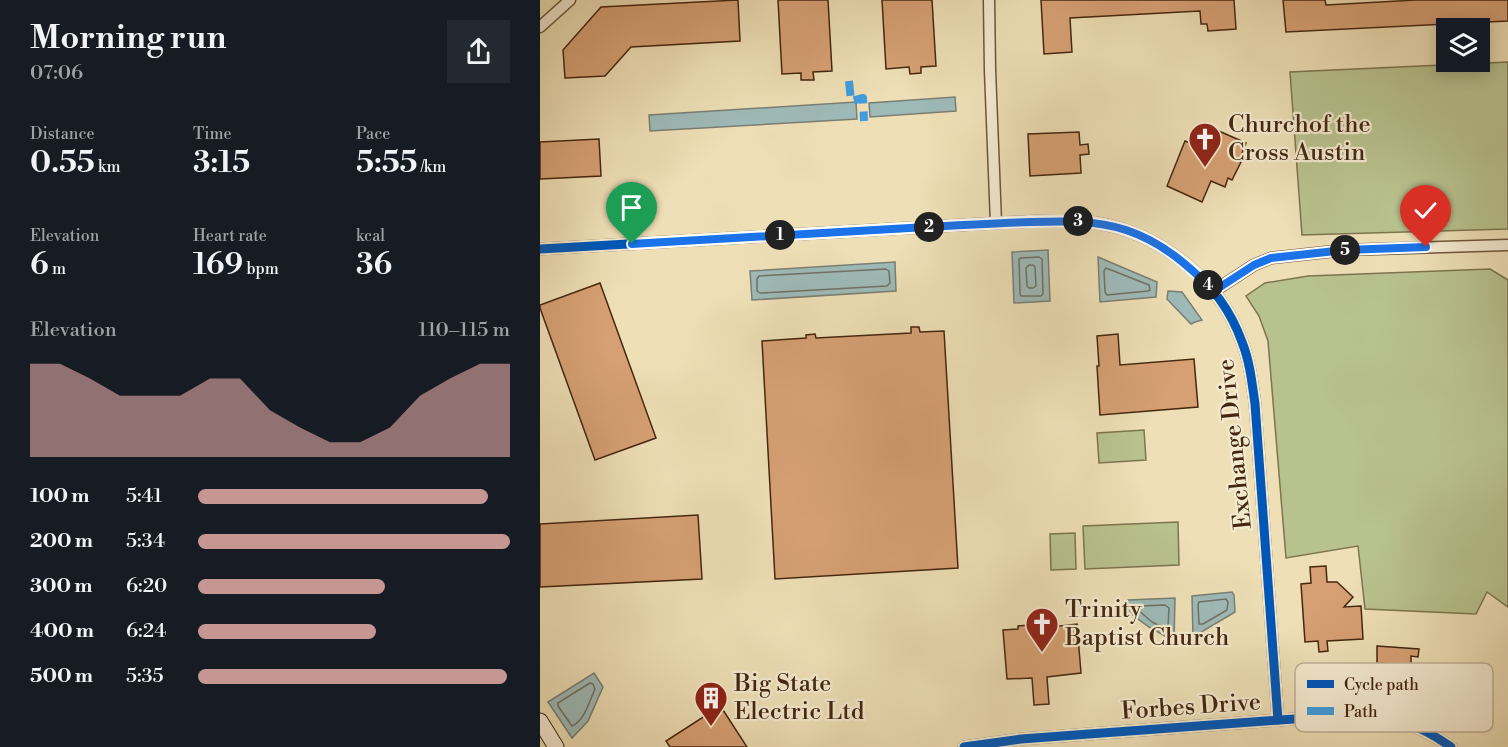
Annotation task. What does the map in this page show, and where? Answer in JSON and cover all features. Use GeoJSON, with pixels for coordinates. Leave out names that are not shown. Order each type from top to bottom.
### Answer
{"type":"FeatureCollection","features":[{"type":"Feature","properties":{"kind":"street"},"geometry":{"type":"LineString","coordinates":[[540,27],[570,0]]}},
{"type":"Feature","properties":{"kind":"street"},"geometry":{"type":"LineString","coordinates":[[989,0],[996,223]]}},
{"type":"Feature","properties":{"kind":"street","name":"Exchange Drive"},"geometry":{"type":"LineString","coordinates":[[540,249],[996,223],[1071,221],[1096,223],[1126,230],[1155,242],[1194,271],[1214,291],[1242,340],[1251,377],[1257,433],[1278,720]]}},
{"type":"Feature","properties":{"kind":"street"},"geometry":{"type":"LineString","coordinates":[[1214,291],[1254,265],[1271,258],[1345,250],[1508,245]]}},
{"type":"Feature","properties":{"kind":"street","name":"Forbes Drive"},"geometry":{"type":"LineString","coordinates":[[964,747],[1021,739],[1295,719]]}},
{"type":"Feature","properties":{"kind":"street"},"geometry":{"type":"LineString","coordinates":[[540,721],[556,747]]}},
{"type":"Feature","properties":{"kind":"street","name":"Forbes Drive"},"geometry":{"type":"LineString","coordinates":[[1427,732],[1451,747]]}},
{"type":"Feature","properties":{"kind":"green space"},"geometry":{"type":"Polygon","coordinates":[[[1508,62],[1508,229],[1302,235],[1290,72],[1436,65],[1436,72],[1490,72],[1490,63],[1508,62]]]}},
{"type":"Feature","properties":{"kind":"green space"},"geometry":{"type":"Polygon","coordinates":[[[1490,269],[1508,280],[1508,607],[1487,592],[1476,614],[1365,609],[1358,546],[1286,558],[1268,341],[1259,316],[1246,296],[1265,283],[1308,276],[1490,269]]]}},
{"type":"Feature","properties":{"kind":"green space"},"geometry":{"type":"Polygon","coordinates":[[[1144,430],[1146,460],[1099,463],[1097,433],[1144,430]]]}},
{"type":"Feature","properties":{"kind":"green space"},"geometry":{"type":"Polygon","coordinates":[[[1178,522],[1179,565],[1085,569],[1083,526],[1178,522]]]}},
{"type":"Feature","properties":{"kind":"green space"},"geometry":{"type":"Polygon","coordinates":[[[1075,533],[1076,569],[1051,570],[1050,534],[1075,533]]]}},
{"type":"Feature","properties":{"kind":"water"},"geometry":{"type":"Polygon","coordinates":[[[955,97],[956,111],[870,117],[869,103],[955,97]]]}},
{"type":"Feature","properties":{"kind":"water"},"geometry":{"type":"Polygon","coordinates":[[[856,102],[857,119],[650,131],[649,115],[856,102]]]}},
{"type":"Feature","properties":{"kind":"water"},"geometry":{"type":"Polygon","coordinates":[[[1048,250],[1050,301],[1014,303],[1012,252],[1048,250]]]}},
{"type":"Feature","properties":{"kind":"water"},"geometry":{"type":"Polygon","coordinates":[[[1098,257],[1157,282],[1156,297],[1100,302],[1098,257]]]}},
{"type":"Feature","properties":{"kind":"water"},"geometry":{"type":"Polygon","coordinates":[[[895,262],[896,291],[752,300],[750,271],[895,262]]]}},
{"type":"Feature","properties":{"kind":"water"},"geometry":{"type":"Polygon","coordinates":[[[1168,291],[1182,292],[1202,320],[1191,324],[1167,299],[1168,291]]]}},
{"type":"Feature","properties":{"kind":"water"},"geometry":{"type":"Polygon","coordinates":[[[1232,592],[1235,612],[1193,637],[1192,596],[1232,592]]]}},
{"type":"Feature","properties":{"kind":"water"},"geometry":{"type":"Polygon","coordinates":[[[1175,598],[1174,641],[1149,627],[1123,608],[1128,600],[1175,598]]]}},
{"type":"Feature","properties":{"kind":"water"},"geometry":{"type":"Polygon","coordinates":[[[594,673],[603,687],[588,721],[572,738],[548,702],[594,673]]]}},
{"type":"Feature","properties":{"kind":"building"},"geometry":{"type":"Polygon","coordinates":[[[738,0],[740,41],[631,47],[605,76],[565,78],[563,50],[601,7],[738,0]]]}},
{"type":"Feature","properties":{"kind":"building"},"geometry":{"type":"Polygon","coordinates":[[[778,0],[828,0],[832,71],[813,72],[814,80],[801,80],[801,73],[782,74],[778,0]]]}},
{"type":"Feature","properties":{"kind":"building"},"geometry":{"type":"Polygon","coordinates":[[[882,0],[932,0],[936,66],[921,67],[921,73],[910,74],[909,67],[886,69],[882,0]]]}},
{"type":"Feature","properties":{"kind":"building"},"geometry":{"type":"Polygon","coordinates":[[[1041,0],[1234,0],[1236,29],[1208,31],[1207,24],[1201,24],[1200,11],[1070,18],[1072,52],[1044,54],[1041,0]]]}},
{"type":"Feature","properties":{"kind":"building"},"geometry":{"type":"Polygon","coordinates":[[[1283,0],[1325,0],[1326,5],[1416,0],[1508,0],[1508,21],[1490,22],[1490,18],[1436,18],[1436,25],[1286,32],[1283,0]]]}},
{"type":"Feature","properties":{"kind":"building","name":"Churchof the Cross Austin"},"geometry":{"type":"Polygon","coordinates":[[[1212,128],[1246,143],[1239,161],[1241,162],[1232,180],[1228,178],[1225,187],[1211,181],[1202,202],[1167,186],[1185,141],[1203,148],[1212,128]]]}},
{"type":"Feature","properties":{"kind":"building"},"geometry":{"type":"Polygon","coordinates":[[[1079,132],[1080,145],[1088,144],[1089,154],[1080,155],[1081,173],[1030,176],[1028,134],[1079,132]]]}},
{"type":"Feature","properties":{"kind":"building"},"geometry":{"type":"Polygon","coordinates":[[[599,139],[601,176],[540,179],[540,142],[599,139]]]}},
{"type":"Feature","properties":{"kind":"building"},"geometry":{"type":"Polygon","coordinates":[[[600,283],[656,438],[595,460],[540,305],[600,283]]]}},
{"type":"Feature","properties":{"kind":"building"},"geometry":{"type":"Polygon","coordinates":[[[911,327],[919,327],[920,332],[944,331],[958,568],[775,579],[762,341],[806,338],[806,335],[815,334],[816,338],[911,333],[911,327]]]}},
{"type":"Feature","properties":{"kind":"building"},"geometry":{"type":"Polygon","coordinates":[[[1118,334],[1120,365],[1194,359],[1198,407],[1100,415],[1097,336],[1118,334]]]}},
{"type":"Feature","properties":{"kind":"building"},"geometry":{"type":"Polygon","coordinates":[[[698,515],[702,579],[540,587],[540,524],[698,515]]]}},
{"type":"Feature","properties":{"kind":"building"},"geometry":{"type":"Polygon","coordinates":[[[1326,566],[1327,582],[1337,582],[1353,597],[1344,607],[1361,606],[1363,639],[1327,641],[1328,651],[1319,652],[1318,641],[1305,642],[1301,584],[1311,583],[1310,567],[1326,566]]]}},
{"type":"Feature","properties":{"kind":"building","name":"Trinity Baptist Church"},"geometry":{"type":"Polygon","coordinates":[[[1051,623],[1051,627],[1077,624],[1081,673],[1047,677],[1049,704],[1034,705],[1032,678],[1007,679],[1003,630],[1051,623]]]}},
{"type":"Feature","properties":{"kind":"building"},"geometry":{"type":"Polygon","coordinates":[[[1377,646],[1419,649],[1418,657],[1411,656],[1411,663],[1377,663],[1377,646]]]}},
{"type":"Feature","properties":{"kind":"building","name":"Big State Electric Ltd"},"geometry":{"type":"Polygon","coordinates":[[[712,693],[747,747],[670,747],[666,741],[705,716],[700,708],[704,705],[701,700],[712,693]]]}},
{"type":"Feature","properties":{"kind":"marked path"},"geometry":{"type":"LineString","coordinates":[[849,81],[851,101],[863,98],[864,121]]}},
{"type":"Feature","properties":{"kind":"cycle path"},"geometry":{"type":"LineString","coordinates":[[540,249],[1060,221],[1097,223],[1121,229],[1165,249],[1185,263],[1219,299],[1232,320],[1249,365],[1255,404],[1278,720]]}},
{"type":"Feature","properties":{"kind":"cycle path"},"geometry":{"type":"LineString","coordinates":[[964,747],[1021,739],[1295,719]]}},
{"type":"Feature","properties":{"kind":"cycle path"},"geometry":{"type":"LineString","coordinates":[[1427,732],[1451,747]]}},
{"type":"Feature","properties":{"kind":"place","name":"Churchof the Cross Austin"},"geometry":{"type":"Point","coordinates":[1205,168]}},
{"type":"Feature","properties":{"kind":"place","name":"Trinity Baptist Church"},"geometry":{"type":"Point","coordinates":[1042,653]}},
{"type":"Feature","properties":{"kind":"place","name":"Big State Electric Ltd"},"geometry":{"type":"Point","coordinates":[711,727]}},
{"type":"Feature","properties":{"kind":"route"},"geometry":{"type":"LineString","coordinates":[[632,244],[996,223],[1069,221],[1096,223],[1126,230],[1155,242],[1194,271],[1214,291],[1254,265],[1271,258],[1345,250],[1426,247]]}}]}
